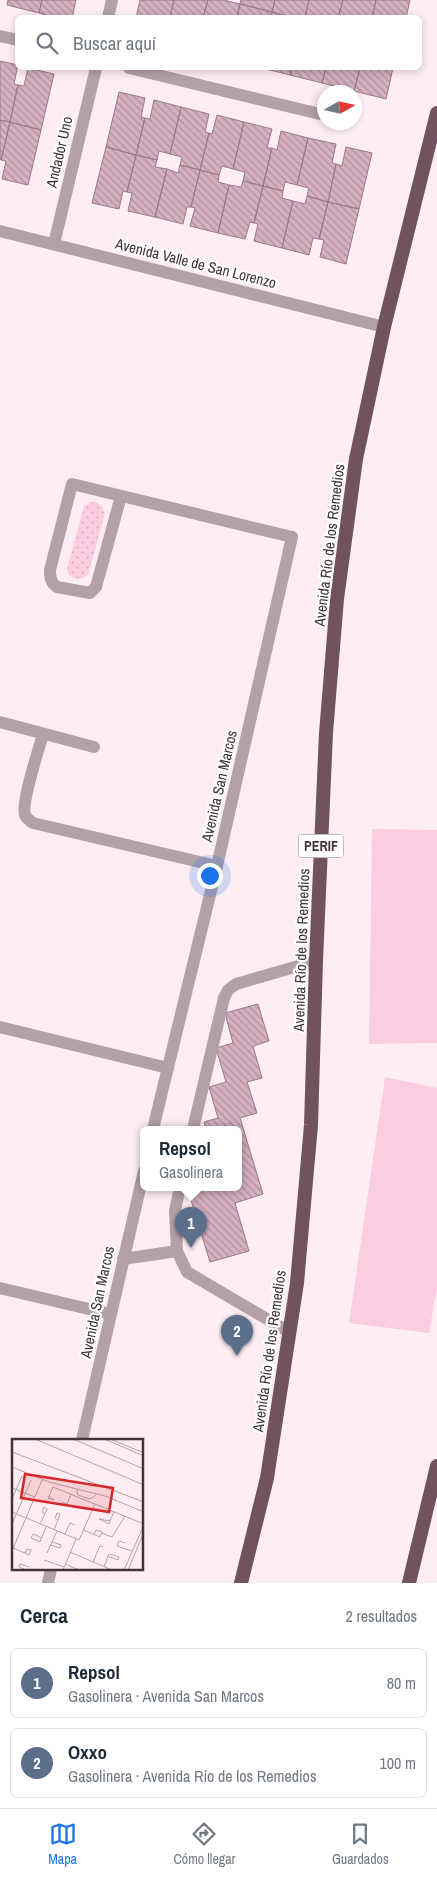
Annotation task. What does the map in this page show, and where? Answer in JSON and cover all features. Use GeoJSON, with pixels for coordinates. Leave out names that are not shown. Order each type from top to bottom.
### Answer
{"type":"FeatureCollection","features":[{"type":"Feature","properties":{"kind":"highway","name":"Avenida Río de los Remedios"},"geometry":{"type":"LineString","coordinates":[[241,1583],[267,1478],[297,1283],[311,1125],[326,734],[337,599],[356,459],[384,327],[437,113]]}},
{"type":"Feature","properties":{"kind":"highway"},"geometry":{"type":"LineString","coordinates":[[409,1583],[437,1466]]}},
{"type":"Feature","properties":{"kind":"street"},"geometry":{"type":"LineString","coordinates":[[109,15],[112,0]]}},
{"type":"Feature","properties":{"kind":"street"},"geometry":{"type":"LineString","coordinates":[[0,36],[15,39]]}},
{"type":"Feature","properties":{"kind":"street","name":"Andador Uno"},"geometry":{"type":"LineString","coordinates":[[54,244],[96,70]]}},
{"type":"Feature","properties":{"kind":"street"},"geometry":{"type":"LineString","coordinates":[[137,70],[317,113]]}},
{"type":"Feature","properties":{"kind":"street","name":"Avenida Valle de San Lorenzo"},"geometry":{"type":"LineString","coordinates":[[0,231],[384,327]]}},
{"type":"Feature","properties":{"kind":"street"},"geometry":{"type":"LineString","coordinates":[[72,484],[121,496],[96,587],[90,593],[84,593],[54,585],[51,582],[50,570],[72,484]]}},
{"type":"Feature","properties":{"kind":"street","name":"Avenida San Marcos"},"geometry":{"type":"LineString","coordinates":[[121,496],[292,537],[217,866],[154,1126]]}},
{"type":"Feature","properties":{"kind":"street"},"geometry":{"type":"LineString","coordinates":[[0,722],[94,747]]}},
{"type":"Feature","properties":{"kind":"street"},"geometry":{"type":"LineString","coordinates":[[43,734],[25,804],[26,817],[33,823],[217,866]]}},
{"type":"Feature","properties":{"kind":"street"},"geometry":{"type":"LineString","coordinates":[[195,1126],[224,998],[228,990],[236,984],[316,961]]}},
{"type":"Feature","properties":{"kind":"street"},"geometry":{"type":"LineString","coordinates":[[0,1027],[168,1068]]}},
{"type":"Feature","properties":{"kind":"street","name":"Avenida San Marcos"},"geometry":{"type":"LineString","coordinates":[[82,1439],[140,1188]]}},
{"type":"Feature","properties":{"kind":"street"},"geometry":{"type":"LineString","coordinates":[[179,1191],[175,1211],[177,1251],[186,1272],[289,1332]]}},
{"type":"Feature","properties":{"kind":"street"},"geometry":{"type":"LineString","coordinates":[[123,1259],[177,1251]]}},
{"type":"Feature","properties":{"kind":"street"},"geometry":{"type":"LineString","coordinates":[[0,1288],[110,1314]]}},
{"type":"Feature","properties":{"kind":"street"},"geometry":{"type":"LineString","coordinates":[[48,1583],[51,1570]]}},
{"type":"Feature","properties":{"kind":"shaded area"},"geometry":{"type":"Polygon","coordinates":[[[90,502],[99,504],[103,507],[105,513],[88,575],[76,579],[69,575],[67,569],[84,506],[90,502]]]}},
{"type":"Feature","properties":{"kind":"shaded area"},"geometry":{"type":"Polygon","coordinates":[[[372,829],[437,830],[437,1043],[369,1044],[372,829]]]}},
{"type":"Feature","properties":{"kind":"shaded area"},"geometry":{"type":"Polygon","coordinates":[[[385,1077],[437,1088],[437,1288],[429,1333],[349,1323],[385,1077]]]}},
{"type":"Feature","properties":{"kind":"building"},"geometry":{"type":"Polygon","coordinates":[[[8,0],[42,0],[39,13],[7,5],[8,0]]]}},
{"type":"Feature","properties":{"kind":"building"},"geometry":{"type":"Polygon","coordinates":[[[42,0],[76,0],[73,15],[45,15],[39,13],[42,0]]]}},
{"type":"Feature","properties":{"kind":"building"},"geometry":{"type":"Polygon","coordinates":[[[140,0],[174,0],[171,15],[137,15],[140,0]]]}},
{"type":"Feature","properties":{"kind":"building"},"geometry":{"type":"Polygon","coordinates":[[[174,0],[208,0],[204,15],[171,15],[174,0]]]}},
{"type":"Feature","properties":{"kind":"building"},"geometry":{"type":"Polygon","coordinates":[[[208,0],[224,0],[240,4],[238,15],[204,15],[208,0]]]}},
{"type":"Feature","properties":{"kind":"building"},"geometry":{"type":"Polygon","coordinates":[[[241,0],[275,0],[272,12],[240,4],[241,0]]]}},
{"type":"Feature","properties":{"kind":"building"},"geometry":{"type":"Polygon","coordinates":[[[275,0],[309,0],[306,15],[282,15],[272,12],[275,0]]]}},
{"type":"Feature","properties":{"kind":"building"},"geometry":{"type":"Polygon","coordinates":[[[309,0],[343,0],[339,15],[306,15],[309,0]]]}},
{"type":"Feature","properties":{"kind":"building"},"geometry":{"type":"Polygon","coordinates":[[[343,0],[376,0],[373,15],[339,15],[343,0]]]}},
{"type":"Feature","properties":{"kind":"building"},"geometry":{"type":"Polygon","coordinates":[[[376,0],[410,0],[407,15],[373,15],[376,0]]]}},
{"type":"Feature","properties":{"kind":"building"},"geometry":{"type":"Polygon","coordinates":[[[240,4],[272,12],[272,15],[238,15],[240,4]]]}},
{"type":"Feature","properties":{"kind":"building"},"geometry":{"type":"Polygon","coordinates":[[[272,12],[282,15],[272,15],[272,12]]]}},
{"type":"Feature","properties":{"kind":"building"},"geometry":{"type":"Polygon","coordinates":[[[0,61],[15,64],[15,70],[17,70],[14,84],[18,85],[10,122],[0,120],[0,61]]]}},
{"type":"Feature","properties":{"kind":"building"},"geometry":{"type":"Polygon","coordinates":[[[28,70],[54,74],[41,130],[10,122],[18,85],[24,86],[28,70]]]}},
{"type":"Feature","properties":{"kind":"building"},"geometry":{"type":"Polygon","coordinates":[[[270,70],[291,70],[290,75],[270,70]]]}},
{"type":"Feature","properties":{"kind":"building"},"geometry":{"type":"Polygon","coordinates":[[[291,70],[325,70],[322,83],[290,75],[291,70]]]}},
{"type":"Feature","properties":{"kind":"building"},"geometry":{"type":"Polygon","coordinates":[[[325,70],[359,70],[356,85],[330,85],[322,83],[325,70]]]}},
{"type":"Feature","properties":{"kind":"building"},"geometry":{"type":"Polygon","coordinates":[[[359,70],[393,70],[386,99],[362,93],[362,85],[356,85],[359,70]]]}},
{"type":"Feature","properties":{"kind":"building"},"geometry":{"type":"Polygon","coordinates":[[[119,92],[145,98],[141,117],[145,118],[136,155],[106,147],[119,92]]]}},
{"type":"Feature","properties":{"kind":"building"},"geometry":{"type":"Polygon","coordinates":[[[154,100],[181,107],[170,154],[159,151],[157,160],[136,155],[145,118],[150,119],[154,100]]]}},
{"type":"Feature","properties":{"kind":"building"},"geometry":{"type":"Polygon","coordinates":[[[181,107],[209,114],[205,132],[209,133],[200,170],[180,165],[182,157],[170,154],[181,107]]]}},
{"type":"Feature","properties":{"kind":"building"},"geometry":{"type":"Polygon","coordinates":[[[217,115],[244,122],[233,169],[222,166],[219,175],[200,170],[209,133],[212,134],[217,115]]]}},
{"type":"Feature","properties":{"kind":"building"},"geometry":{"type":"Polygon","coordinates":[[[0,120],[10,122],[1,160],[0,159],[0,120]]]}},
{"type":"Feature","properties":{"kind":"building"},"geometry":{"type":"Polygon","coordinates":[[[10,122],[41,130],[28,185],[2,179],[6,161],[1,160],[10,122]]]}},
{"type":"Feature","properties":{"kind":"building"},"geometry":{"type":"Polygon","coordinates":[[[244,122],[272,129],[267,148],[272,148],[263,186],[243,181],[245,172],[233,169],[244,122]]]}},
{"type":"Feature","properties":{"kind":"building"},"geometry":{"type":"Polygon","coordinates":[[[281,131],[308,138],[297,185],[285,182],[283,191],[263,186],[272,148],[277,150],[281,131]]]}},
{"type":"Feature","properties":{"kind":"building"},"geometry":{"type":"Polygon","coordinates":[[[308,138],[336,144],[332,163],[336,164],[328,202],[307,196],[309,188],[297,185],[308,138]]]}},
{"type":"Feature","properties":{"kind":"building"},"geometry":{"type":"Polygon","coordinates":[[[106,147],[136,155],[127,192],[123,191],[119,209],[92,203],[106,147]]]}},
{"type":"Feature","properties":{"kind":"building"},"geometry":{"type":"Polygon","coordinates":[[[346,147],[372,153],[359,209],[328,202],[336,164],[342,166],[346,147]]]}},
{"type":"Feature","properties":{"kind":"building"},"geometry":{"type":"Polygon","coordinates":[[[136,155],[157,160],[155,167],[167,169],[155,217],[128,211],[132,193],[127,192],[136,155]]]}},
{"type":"Feature","properties":{"kind":"building"},"geometry":{"type":"Polygon","coordinates":[[[180,165],[200,170],[191,207],[187,207],[183,224],[155,217],[167,169],[178,173],[180,165]]]}},
{"type":"Feature","properties":{"kind":"building"},"geometry":{"type":"Polygon","coordinates":[[[200,170],[219,175],[218,182],[229,185],[218,233],[190,226],[195,208],[191,207],[200,170]]]}},
{"type":"Feature","properties":{"kind":"building"},"geometry":{"type":"Polygon","coordinates":[[[243,181],[263,186],[254,223],[250,222],[245,239],[218,233],[229,185],[241,187],[243,181]]]}},
{"type":"Feature","properties":{"kind":"building"},"geometry":{"type":"Polygon","coordinates":[[[263,186],[283,191],[282,198],[293,201],[282,248],[254,241],[258,224],[254,223],[263,186]]]}},
{"type":"Feature","properties":{"kind":"building"},"geometry":{"type":"Polygon","coordinates":[[[307,196],[328,202],[319,239],[313,238],[309,255],[282,248],[293,201],[305,204],[307,196]]]}},
{"type":"Feature","properties":{"kind":"building"},"geometry":{"type":"Polygon","coordinates":[[[328,202],[359,209],[346,264],[320,257],[324,240],[319,239],[328,202]]]}},
{"type":"Feature","properties":{"kind":"building"},"geometry":{"type":"Polygon","coordinates":[[[258,1004],[269,1041],[253,1046],[262,1078],[247,1082],[257,1113],[240,1118],[263,1194],[235,1203],[249,1251],[210,1262],[188,1191],[242,1191],[242,1126],[205,1126],[204,1122],[218,1118],[209,1087],[226,1082],[216,1048],[233,1043],[225,1013],[258,1004]]]}},
{"type":"Feature","properties":{"kind":"place","name":"Repsol"},"geometry":{"type":"Point","coordinates":[191,1248]}},
{"type":"Feature","properties":{"kind":"place","name":"Oxxo"},"geometry":{"type":"Point","coordinates":[237,1356]}}]}
